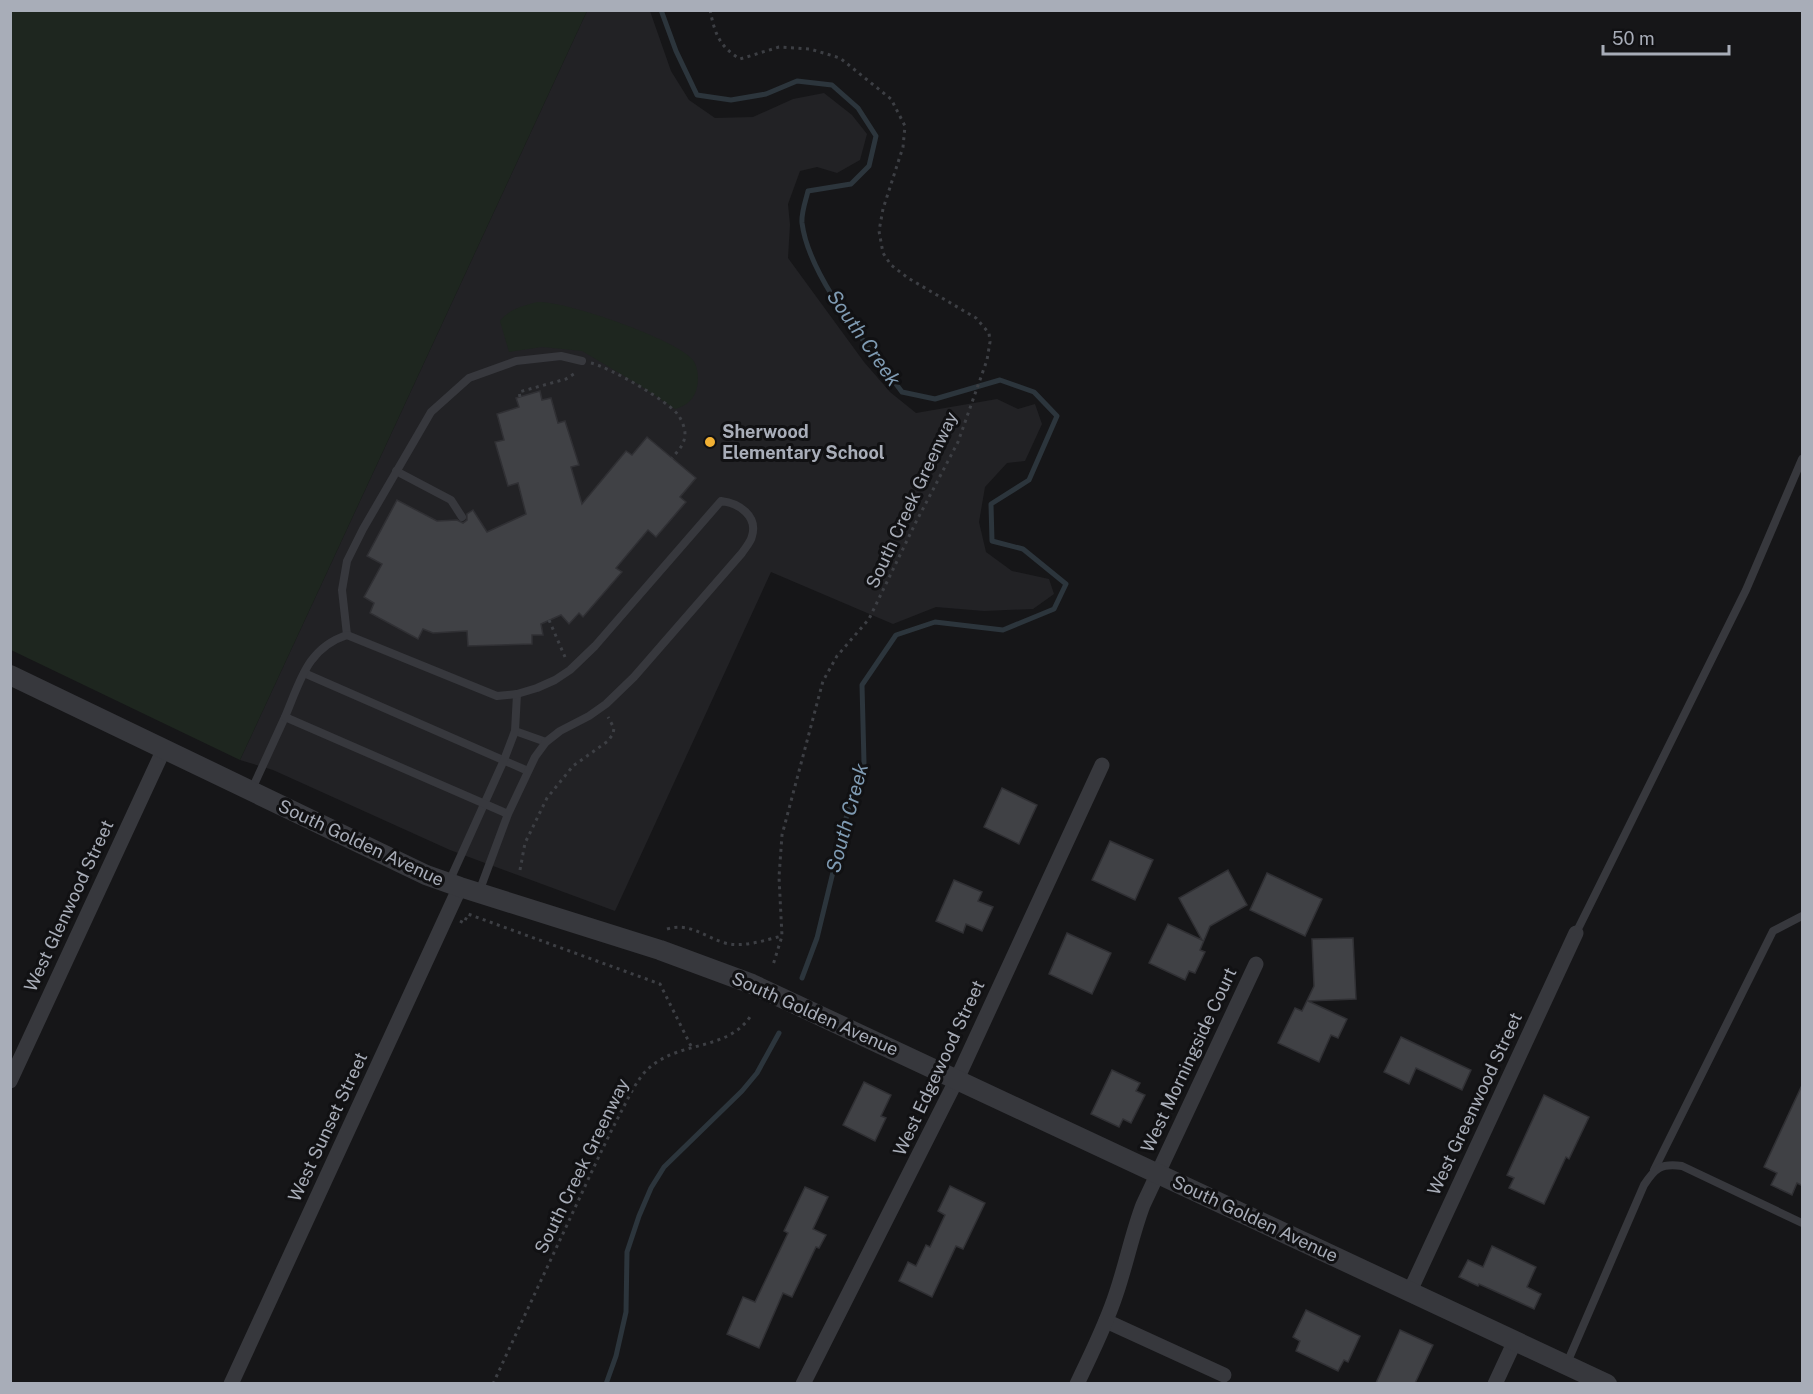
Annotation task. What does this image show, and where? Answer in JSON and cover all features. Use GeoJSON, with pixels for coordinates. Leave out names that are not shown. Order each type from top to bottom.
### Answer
{"type":"FeatureCollection","features":[{"type":"Feature","properties":{"kind":"street","name":"South Golden Avenue"},"geometry":{"type":"LineString","coordinates":[[10,675],[391,859],[479,894],[660,950],[741,980],[1607,1383]]}},
{"type":"Feature","properties":{"kind":"street","name":"West Glenwood Street"},"geometry":{"type":"LineString","coordinates":[[10,1081],[164,748]]}},
{"type":"Feature","properties":{"kind":"street","name":"West Edgewood Street"},"geometry":{"type":"LineString","coordinates":[[803,1383],[957,1079],[1102,765]]}},
{"type":"Feature","properties":{"kind":"street","name":"West Sunset Street"},"geometry":{"type":"LineString","coordinates":[[231,1383],[447,915],[454,885]]}},
{"type":"Feature","properties":{"kind":"street","name":"West Greenwood Street"},"geometry":{"type":"LineString","coordinates":[[1410,1291],[1576,933]]}},
{"type":"Feature","properties":{"kind":"street","name":"West Morningside Court"},"geometry":{"type":"LineString","coordinates":[[1077,1383],[1106,1321],[1119,1285],[1133,1233],[1157,1174],[1256,964]]}},
{"type":"Feature","properties":{"kind":"street"},"geometry":{"type":"LineString","coordinates":[[1106,1321],[1224,1375]]}},
{"type":"Feature","properties":{"kind":"street"},"geometry":{"type":"LineString","coordinates":[[1495,1383],[1515,1341]]}},
{"type":"Feature","properties":{"kind":"lane"},"geometry":{"type":"LineString","coordinates":[[347,635],[342,590],[347,561],[431,412],[469,378],[516,361],[561,356],[582,361]]}},
{"type":"Feature","properties":{"kind":"lane"},"geometry":{"type":"LineString","coordinates":[[1576,933],[1746,590],[1803,459]]}},
{"type":"Feature","properties":{"kind":"lane"},"geometry":{"type":"LineString","coordinates":[[396,471],[452,500],[462,518]]}},
{"type":"Feature","properties":{"kind":"lane"},"geometry":{"type":"LineString","coordinates":[[251,791],[309,661],[317,651],[332,640],[347,635],[497,696],[517,694],[555,680],[572,669],[595,646],[721,501],[731,502],[741,507],[749,516],[753,526],[752,538],[742,553],[634,677],[601,708],[560,731],[546,742],[535,757],[508,814],[479,894]]}},
{"type":"Feature","properties":{"kind":"lane"},"geometry":{"type":"LineString","coordinates":[[304,673],[528,771]]}},
{"type":"Feature","properties":{"kind":"lane"},"geometry":{"type":"LineString","coordinates":[[454,885],[484,804],[515,731],[517,694]]}},
{"type":"Feature","properties":{"kind":"lane"},"geometry":{"type":"LineString","coordinates":[[285,717],[508,814]]}},
{"type":"Feature","properties":{"kind":"lane"},"geometry":{"type":"LineString","coordinates":[[515,731],[546,742]]}},
{"type":"Feature","properties":{"kind":"lane"},"geometry":{"type":"LineString","coordinates":[[1567,1365],[1644,1185],[1654,1170],[1773,931],[1803,916]]}},
{"type":"Feature","properties":{"kind":"lane"},"geometry":{"type":"LineString","coordinates":[[1654,1170],[1668,1164],[1682,1166],[1803,1224]]}},
{"type":"Feature","properties":{"kind":"path","name":"South Creek Greenway"},"geometry":{"type":"LineString","coordinates":[[710,10],[713,27],[721,43],[740,59],[757,56],[779,47],[810,49],[840,58],[891,99],[904,126],[903,147],[883,209],[879,231],[882,253],[891,265],[908,278],[976,318],[989,333],[990,342],[987,360],[958,442],[869,619],[837,656],[823,681],[782,835],[778,877],[782,936],[773,965]]}},
{"type":"Feature","properties":{"kind":"path"},"geometry":{"type":"LineString","coordinates":[[520,397],[519,392],[572,376],[582,361],[600,365],[641,388],[679,416],[685,434],[684,441],[672,458]]}},
{"type":"Feature","properties":{"kind":"path"},"geometry":{"type":"LineString","coordinates":[[549,620],[568,663]]}},
{"type":"Feature","properties":{"kind":"path"},"geometry":{"type":"LineString","coordinates":[[520,870],[525,843],[547,798],[573,766],[608,741],[613,734],[614,728],[608,717]]}},
{"type":"Feature","properties":{"kind":"path"},"geometry":{"type":"LineString","coordinates":[[447,915],[464,923],[468,914],[660,984],[691,1046]]}},
{"type":"Feature","properties":{"kind":"path"},"geometry":{"type":"LineString","coordinates":[[667,929],[677,926],[691,928],[727,944],[747,944],[782,936]]}},
{"type":"Feature","properties":{"kind":"path","name":"South Creek Greenway"},"geometry":{"type":"LineString","coordinates":[[493,1383],[604,1146],[636,1084],[658,1060],[691,1046],[728,1037],[737,1032],[750,1017]]}},
{"type":"Feature","properties":{"kind":"shaded area"},"geometry":{"type":"Polygon","coordinates":[[[10,11],[587,11],[240,760],[11,650],[10,11]]]}},
{"type":"Feature","properties":{"kind":"shaded area","name":"Sherwood Elementary School"},"geometry":{"type":"Polygon","coordinates":[[[587,11],[650,11],[671,71],[689,100],[715,118],[753,117],[793,99],[824,93],[852,115],[867,134],[860,160],[837,173],[817,167],[800,171],[788,204],[790,225],[788,258],[864,362],[890,392],[916,413],[997,399],[1018,409],[1035,404],[1042,424],[1025,461],[1007,463],[985,487],[979,522],[986,552],[1012,571],[1049,579],[1054,594],[1033,609],[984,611],[936,607],[893,624],[771,572],[615,911],[450,850],[273,770],[240,760],[587,11]]]}},
{"type":"Feature","properties":{"kind":"shaded area"},"geometry":{"type":"Polygon","coordinates":[[[538,302],[552,303],[595,314],[644,332],[683,351],[693,360],[697,370],[698,384],[694,395],[686,404],[675,409],[582,351],[542,347],[509,352],[500,321],[523,306],[538,302]]]}},
{"type":"Feature","properties":{"kind":"building"},"geometry":{"type":"Polygon","coordinates":[[[540,391],[542,400],[551,398],[558,423],[565,421],[579,465],[571,467],[582,504],[626,451],[632,455],[647,437],[696,478],[680,497],[686,502],[656,537],[648,530],[616,568],[622,572],[583,617],[579,613],[569,624],[561,615],[541,624],[543,635],[532,635],[532,644],[468,646],[467,631],[433,633],[423,629],[418,639],[370,613],[374,603],[364,597],[382,564],[367,556],[397,500],[437,521],[457,520],[463,523],[467,520],[467,514],[473,510],[487,532],[526,514],[518,483],[508,486],[495,442],[504,440],[497,414],[519,407],[516,398],[540,391]]]}},
{"type":"Feature","properties":{"kind":"building"},"geometry":{"type":"Polygon","coordinates":[[[1002,788],[1037,805],[1019,844],[984,827],[1002,788]]]}},
{"type":"Feature","properties":{"kind":"building"},"geometry":{"type":"Polygon","coordinates":[[[1110,841],[1153,860],[1135,900],[1092,880],[1110,841]]]}},
{"type":"Feature","properties":{"kind":"building"},"geometry":{"type":"Polygon","coordinates":[[[1228,870],[1247,905],[1210,926],[1200,950],[1205,952],[1195,973],[1189,971],[1185,980],[1149,963],[1168,924],[1202,940],[1179,898],[1228,870]]]}},
{"type":"Feature","properties":{"kind":"building"},"geometry":{"type":"Polygon","coordinates":[[[1267,873],[1322,899],[1305,936],[1250,910],[1267,873]]]}},
{"type":"Feature","properties":{"kind":"building"},"geometry":{"type":"Polygon","coordinates":[[[954,880],[982,892],[978,901],[993,907],[982,931],[966,924],[963,933],[936,921],[954,880]]]}},
{"type":"Feature","properties":{"kind":"building"},"geometry":{"type":"Polygon","coordinates":[[[1067,933],[1111,953],[1092,994],[1049,974],[1067,933]]]}},
{"type":"Feature","properties":{"kind":"building"},"geometry":{"type":"Polygon","coordinates":[[[1353,938],[1356,999],[1308,1001],[1347,1019],[1338,1038],[1331,1035],[1319,1062],[1278,1043],[1295,1008],[1302,1011],[1314,986],[1312,939],[1353,938]]]}},
{"type":"Feature","properties":{"kind":"building"},"geometry":{"type":"Polygon","coordinates":[[[1401,1037],[1471,1070],[1462,1090],[1416,1068],[1409,1084],[1384,1072],[1401,1037]]]}},
{"type":"Feature","properties":{"kind":"building"},"geometry":{"type":"Polygon","coordinates":[[[1112,1070],[1140,1083],[1136,1091],[1145,1095],[1131,1123],[1123,1119],[1119,1127],[1091,1114],[1112,1070]]]}},
{"type":"Feature","properties":{"kind":"building"},"geometry":{"type":"Polygon","coordinates":[[[864,1082],[891,1095],[881,1116],[886,1118],[875,1141],[843,1125],[864,1082]]]}},
{"type":"Feature","properties":{"kind":"building"},"geometry":{"type":"Polygon","coordinates":[[[1803,1083],[1803,1186],[1797,1183],[1792,1195],[1771,1185],[1777,1173],[1764,1167],[1803,1083]]]}},
{"type":"Feature","properties":{"kind":"building"},"geometry":{"type":"Polygon","coordinates":[[[1544,1095],[1589,1117],[1569,1159],[1566,1157],[1544,1204],[1509,1188],[1514,1178],[1507,1175],[1544,1095]]]}},
{"type":"Feature","properties":{"kind":"building"},"geometry":{"type":"Polygon","coordinates":[[[950,1186],[985,1203],[963,1249],[956,1246],[932,1297],[899,1281],[908,1262],[916,1266],[926,1245],[930,1247],[945,1215],[938,1211],[950,1186]]]}},
{"type":"Feature","properties":{"kind":"building"},"geometry":{"type":"Polygon","coordinates":[[[805,1187],[828,1197],[813,1229],[826,1235],[819,1248],[816,1247],[792,1297],[783,1293],[759,1348],[727,1334],[743,1297],[755,1302],[788,1233],[784,1231],[805,1187]]]}},
{"type":"Feature","properties":{"kind":"building"},"geometry":{"type":"Polygon","coordinates":[[[1492,1246],[1536,1267],[1527,1287],[1541,1294],[1534,1309],[1459,1277],[1468,1260],[1483,1267],[1492,1246]]]}},
{"type":"Feature","properties":{"kind":"building"},"geometry":{"type":"Polygon","coordinates":[[[1306,1310],[1360,1336],[1348,1362],[1344,1360],[1338,1371],[1296,1351],[1300,1341],[1293,1337],[1306,1310]]]}},
{"type":"Feature","properties":{"kind":"building"},"geometry":{"type":"Polygon","coordinates":[[[1400,1330],[1433,1345],[1415,1383],[1376,1383],[1400,1330]]]}},
{"type":"Feature","properties":{"kind":"waterway","name":"South Creek"},"geometry":{"type":"LineString","coordinates":[[661,10],[676,51],[697,95],[731,100],[766,94],[797,81],[832,85],[858,108],[876,136],[869,166],[851,184],[808,191],[802,223],[807,244],[828,289],[902,392],[935,399],[1000,380],[1034,392],[1057,416],[1029,480],[991,504],[992,541],[1023,549],[1066,584],[1054,609],[1003,630],[935,622],[896,635],[862,685],[864,763],[850,802],[817,938],[802,978]]}},
{"type":"Feature","properties":{"kind":"waterway","name":"South Creek"},"geometry":{"type":"LineString","coordinates":[[606,1384],[616,1356],[626,1312],[627,1252],[651,1188],[664,1167],[742,1091],[757,1073],[779,1033]]}},
{"type":"Feature","properties":{"kind":"place","name":"Sherwood Elementary School"},"geometry":{"type":"Point","coordinates":[710,442]}}]}
